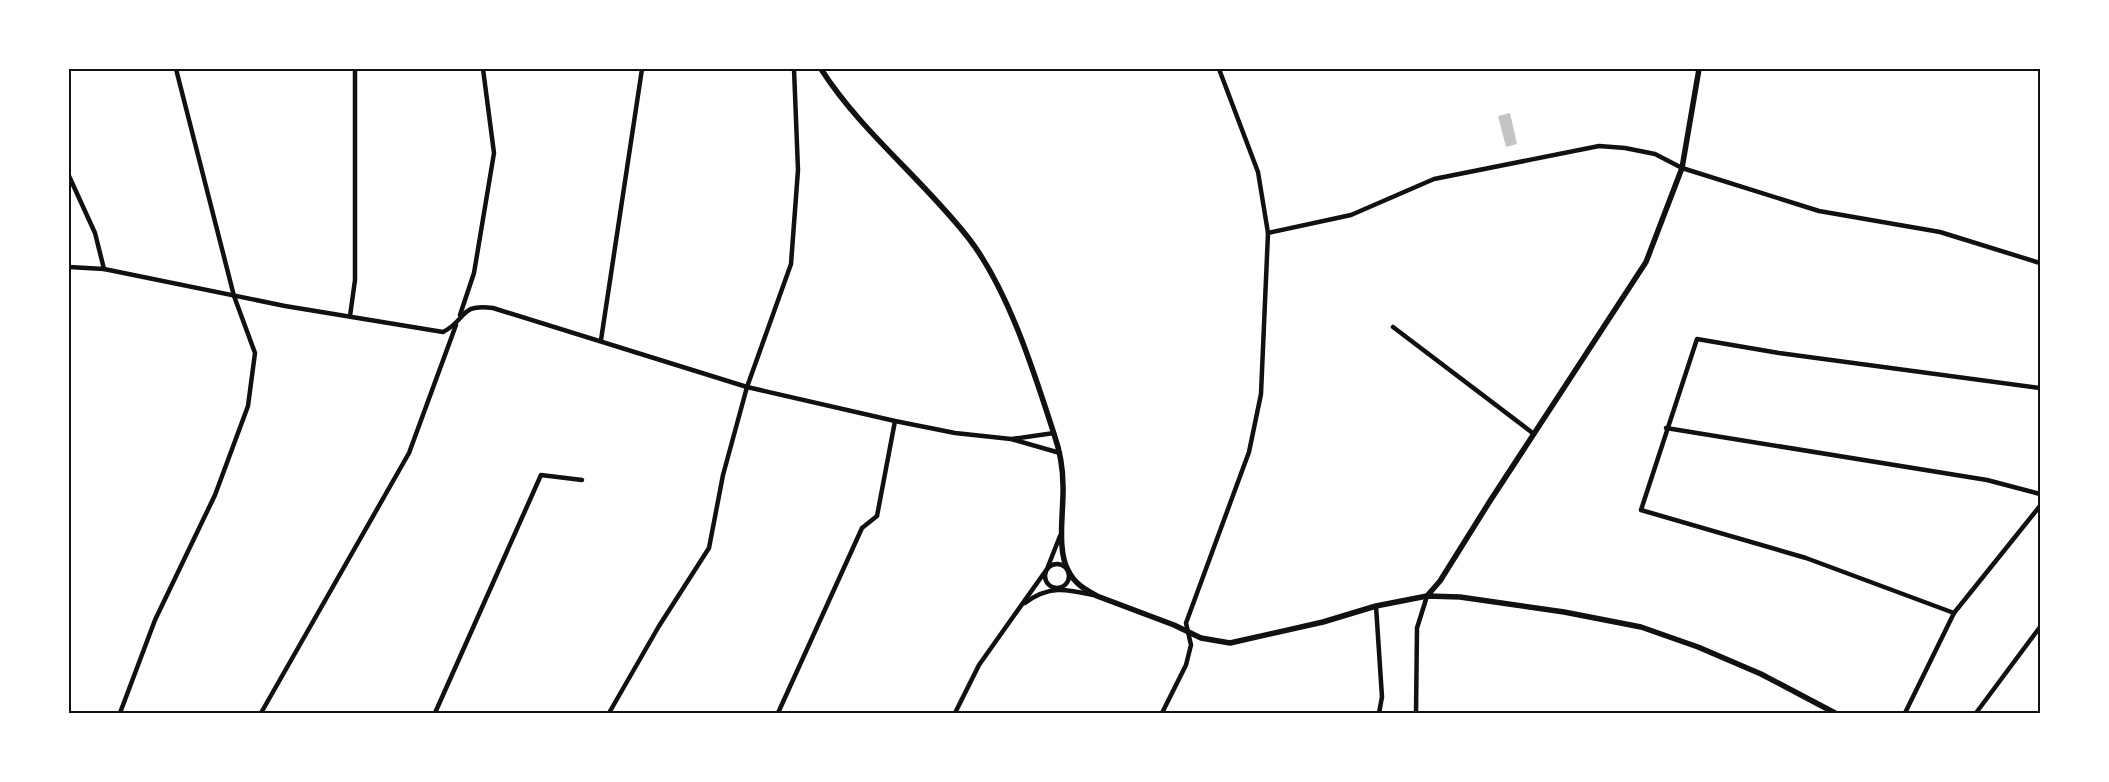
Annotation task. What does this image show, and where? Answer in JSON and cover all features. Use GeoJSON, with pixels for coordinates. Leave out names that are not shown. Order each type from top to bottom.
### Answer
{"type":"FeatureCollection","features":[{"type":"Feature","properties":{"kind":"street"},"geometry":{"type":"LineString","coordinates":[[120,713],[155,620],[215,495],[248,406],[255,353],[234,296],[176,69]]}},
{"type":"Feature","properties":{"kind":"street"},"geometry":{"type":"LineString","coordinates":[[350,316],[355,280],[355,69]]}},
{"type":"Feature","properties":{"kind":"street"},"geometry":{"type":"LineString","coordinates":[[261,713],[409,453],[458,320],[474,273],[494,153],[483,69]]}},
{"type":"Feature","properties":{"kind":"street"},"geometry":{"type":"LineString","coordinates":[[601,340],[642,69]]}},
{"type":"Feature","properties":{"kind":"street"},"geometry":{"type":"LineString","coordinates":[[608,713],[659,626],[709,548],[723,475],[748,388],[791,264],[798,170],[794,69]]}},
{"type":"Feature","properties":{"kind":"street"},"geometry":{"type":"LineString","coordinates":[[1162,713],[1186,665],[1191,644],[1186,623],[1248,452],[1261,394],[1268,233],[1258,172],[1219,69]]}},
{"type":"Feature","properties":{"kind":"street"},"geometry":{"type":"LineString","coordinates":[[1416,713],[1417,628],[1427,596],[1440,581],[1646,262],[1682,168],[1699,69]]}},
{"type":"Feature","properties":{"kind":"street"},"geometry":{"type":"LineString","coordinates":[[821,70],[850,108],[970,240],[986,265],[1019,336],[1060,453],[1064,486],[1062,530],[1064,556],[1068,571],[1068,582],[1058,589],[1038,595],[1020,607]]}},
{"type":"Feature","properties":{"kind":"street"},"geometry":{"type":"LineString","coordinates":[[1268,233],[1351,215],[1434,179],[1598,146],[1625,148],[1655,154],[1682,168],[1819,211],[1940,232],[2040,263]]}},
{"type":"Feature","properties":{"kind":"street"},"geometry":{"type":"LineString","coordinates":[[69,176],[95,233],[104,269]]}},
{"type":"Feature","properties":{"kind":"street"},"geometry":{"type":"LineString","coordinates":[[69,267],[104,269],[234,296],[443,332],[451,328],[471,308],[481,306],[506,311],[601,340],[748,388],[955,433],[1010,439],[1060,453]]}},
{"type":"Feature","properties":{"kind":"street"},"geometry":{"type":"LineString","coordinates":[[1393,327],[1534,434]]}},
{"type":"Feature","properties":{"kind":"street"},"geometry":{"type":"LineString","coordinates":[[1954,613],[1806,558],[1641,510],[1666,428],[1697,339],[1779,353],[2040,388]]}},
{"type":"Feature","properties":{"kind":"street"},"geometry":{"type":"LineString","coordinates":[[778,713],[862,528],[877,516],[895,421]]}},
{"type":"Feature","properties":{"kind":"street"},"geometry":{"type":"LineString","coordinates":[[1666,428],[1987,480],[2040,494]]}},
{"type":"Feature","properties":{"kind":"street"},"geometry":{"type":"LineString","coordinates":[[1010,439],[1054,433]]}},
{"type":"Feature","properties":{"kind":"street"},"geometry":{"type":"LineString","coordinates":[[435,713],[541,475],[582,480]]}},
{"type":"Feature","properties":{"kind":"street"},"geometry":{"type":"LineString","coordinates":[[1905,713],[1954,613],[2040,506]]}},
{"type":"Feature","properties":{"kind":"street"},"geometry":{"type":"LineString","coordinates":[[955,713],[979,665],[1047,569],[1062,530]]}},
{"type":"Feature","properties":{"kind":"street"},"geometry":{"type":"LineString","coordinates":[[1047,569],[1058,564],[1068,571],[1081,587],[1097,596],[1201,638],[1216,642],[1245,641],[1323,622],[1376,606],[1427,596],[1460,597],[1564,612],[1641,627],[1698,647],[1761,674],[1835,713]]}},
{"type":"Feature","properties":{"kind":"street"},"geometry":{"type":"LineString","coordinates":[[1047,569],[1046,581],[1051,587],[1097,596]]}},
{"type":"Feature","properties":{"kind":"street"},"geometry":{"type":"LineString","coordinates":[[1376,606],[1382,697],[1379,713]]}},
{"type":"Feature","properties":{"kind":"street"},"geometry":{"type":"LineString","coordinates":[[1976,713],[2040,626]]}},
{"type":"Feature","properties":{"kind":"building"},"geometry":{"type":"Polygon","coordinates":[[[1510,113],[1517,144],[1506,147],[1498,116],[1510,113]]]}}]}
